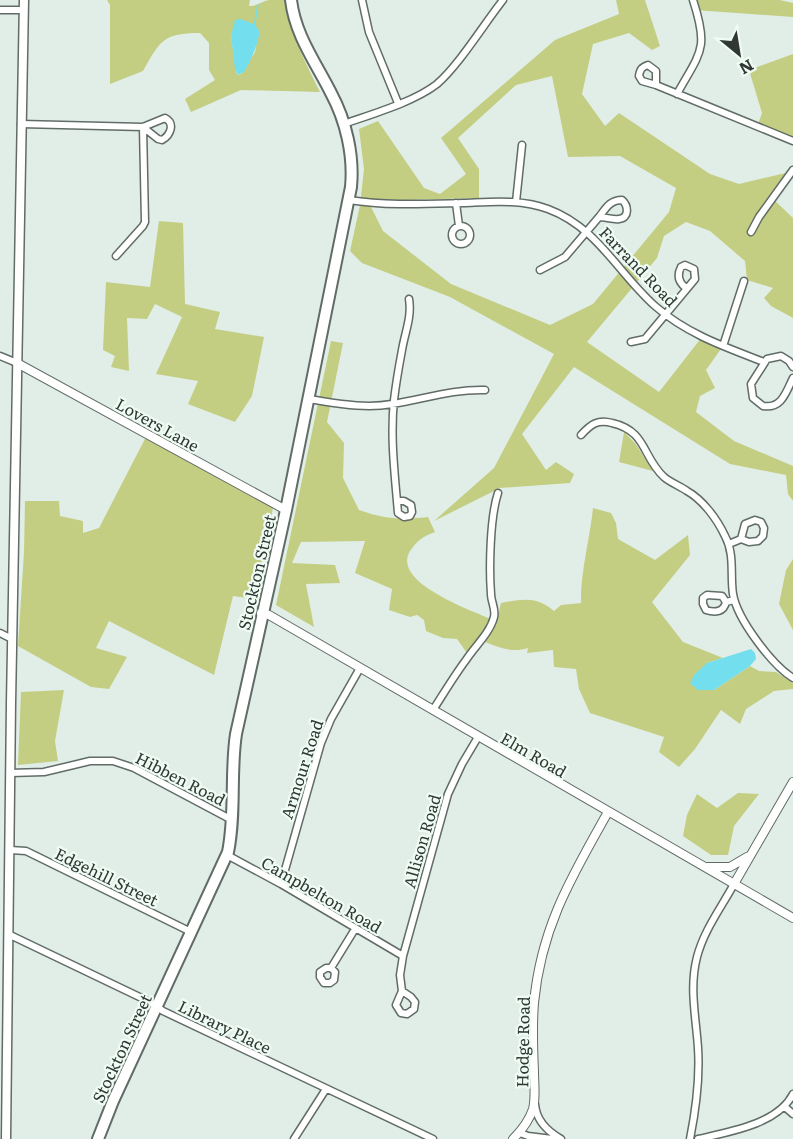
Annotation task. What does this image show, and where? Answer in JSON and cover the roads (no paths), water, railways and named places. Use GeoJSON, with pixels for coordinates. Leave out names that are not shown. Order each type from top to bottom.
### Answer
{"type":"FeatureCollection","features":[{"type":"Feature","properties":{"kind":"highway","name":"Stockton Street"},"geometry":{"type":"LineString","coordinates":[[98,1139],[156,1006],[227,855],[232,820],[233,748],[261,613],[286,510],[349,200],[352,163],[344,124],[333,95],[302,39],[294,19],[291,0]]}},
{"type":"Feature","properties":{"kind":"main road"},"geometry":{"type":"LineString","coordinates":[[6,1139],[3,1116],[10,850],[24,0]]}},
{"type":"Feature","properties":{"kind":"street"},"geometry":{"type":"LineString","coordinates":[[362,0],[369,32],[398,103]]}},
{"type":"Feature","properties":{"kind":"street"},"geometry":{"type":"LineString","coordinates":[[344,124],[426,91],[442,79],[503,0]]}},
{"type":"Feature","properties":{"kind":"street"},"geometry":{"type":"LineString","coordinates":[[677,94],[698,57],[702,42],[702,28],[693,0]]}},
{"type":"Feature","properties":{"kind":"street"},"geometry":{"type":"LineString","coordinates":[[0,10],[24,10]]}},
{"type":"Feature","properties":{"kind":"street"},"geometry":{"type":"LineString","coordinates":[[656,85],[793,141]]}},
{"type":"Feature","properties":{"kind":"street"},"geometry":{"type":"LineString","coordinates":[[21,124],[143,127],[163,118],[169,120],[171,125],[168,135],[162,140],[143,127]]}},
{"type":"Feature","properties":{"kind":"street"},"geometry":{"type":"LineString","coordinates":[[116,256],[145,222],[143,127]]}},
{"type":"Feature","properties":{"kind":"street"},"geometry":{"type":"LineString","coordinates":[[516,202],[522,145]]}},
{"type":"Feature","properties":{"kind":"street"},"geometry":{"type":"LineString","coordinates":[[751,232],[793,170]]}},
{"type":"Feature","properties":{"kind":"street","name":"Farrand Road"},"geometry":{"type":"LineString","coordinates":[[349,200],[383,204],[516,202],[550,210],[586,231],[608,252],[644,296],[665,315],[691,332],[764,362],[771,357],[781,356],[789,361],[793,368]]}},
{"type":"Feature","properties":{"kind":"street"},"geometry":{"type":"LineString","coordinates":[[540,270],[565,257],[609,203],[622,200],[626,204],[628,211],[625,217],[619,219],[599,217]]}},
{"type":"Feature","properties":{"kind":"street"},"geometry":{"type":"LineString","coordinates":[[456,203],[459,226]]}},
{"type":"Feature","properties":{"kind":"street"},"geometry":{"type":"LineString","coordinates":[[723,346],[744,281]]}},
{"type":"Feature","properties":{"kind":"street"},"geometry":{"type":"LineString","coordinates":[[631,342],[645,339],[686,288]]}},
{"type":"Feature","properties":{"kind":"street"},"geometry":{"type":"LineString","coordinates":[[397,501],[393,445],[394,404],[400,356],[411,312],[409,299]]}},
{"type":"Feature","properties":{"kind":"street"},"geometry":{"type":"LineString","coordinates":[[0,356],[17,363]]}},
{"type":"Feature","properties":{"kind":"street"},"geometry":{"type":"LineString","coordinates":[[764,362],[751,389],[753,398],[759,405],[768,407],[780,402],[793,378]]}},
{"type":"Feature","properties":{"kind":"street","name":"Lovers Lane"},"geometry":{"type":"LineString","coordinates":[[17,363],[286,510]]}},
{"type":"Feature","properties":{"kind":"street"},"geometry":{"type":"LineString","coordinates":[[308,399],[354,405],[394,404],[457,391],[485,390]]}},
{"type":"Feature","properties":{"kind":"street"},"geometry":{"type":"LineString","coordinates":[[581,435],[590,425],[598,421],[623,426],[643,442],[659,472],[703,503],[729,544],[734,600],[769,658],[793,678]]}},
{"type":"Feature","properties":{"kind":"street"},"geometry":{"type":"LineString","coordinates":[[433,710],[488,630],[494,616],[495,610],[491,596],[492,524],[498,493]]}},
{"type":"Feature","properties":{"kind":"street"},"geometry":{"type":"LineString","coordinates":[[729,544],[741,539]]}},
{"type":"Feature","properties":{"kind":"street"},"geometry":{"type":"LineString","coordinates":[[726,602],[734,600]]}},
{"type":"Feature","properties":{"kind":"street","name":"Elm Road"},"geometry":{"type":"LineString","coordinates":[[261,613],[269,615],[793,918]]}},
{"type":"Feature","properties":{"kind":"street"},"geometry":{"type":"LineString","coordinates":[[0,633],[12,639]]}},
{"type":"Feature","properties":{"kind":"street","name":"Armour Road"},"geometry":{"type":"LineString","coordinates":[[281,884],[323,737],[360,668]]}},
{"type":"Feature","properties":{"kind":"street","name":"Allison Road"},"geometry":{"type":"LineString","coordinates":[[402,991],[400,975],[403,957],[448,794],[478,737]]}},
{"type":"Feature","properties":{"kind":"street","name":"Hibben Road"},"geometry":{"type":"LineString","coordinates":[[10,773],[44,772],[90,761],[113,761],[134,768],[232,820]]}},
{"type":"Feature","properties":{"kind":"street"},"geometry":{"type":"LineString","coordinates":[[690,1139],[698,1075],[693,996],[694,969],[707,929],[793,782]]}},
{"type":"Feature","properties":{"kind":"street","name":"Hodge Road"},"geometry":{"type":"LineString","coordinates":[[513,1139],[530,1118],[535,1100],[533,1021],[536,985],[544,949],[567,884],[608,812]]}},
{"type":"Feature","properties":{"kind":"street","name":"Edgehill Street"},"geometry":{"type":"LineString","coordinates":[[10,850],[26,851],[192,932]]}},
{"type":"Feature","properties":{"kind":"street"},"geometry":{"type":"LineString","coordinates":[[705,867],[720,869],[734,866],[753,852]]}},
{"type":"Feature","properties":{"kind":"street","name":"Campbelton Road"},"geometry":{"type":"LineString","coordinates":[[227,855],[281,884],[403,957]]}},
{"type":"Feature","properties":{"kind":"street"},"geometry":{"type":"LineString","coordinates":[[331,968],[355,929]]}},
{"type":"Feature","properties":{"kind":"street","name":"Library Place"},"geometry":{"type":"LineString","coordinates":[[8,934],[433,1139]]}},
{"type":"Feature","properties":{"kind":"street"},"geometry":{"type":"LineString","coordinates":[[294,1139],[326,1089]]}},
{"type":"Feature","properties":{"kind":"street"},"geometry":{"type":"LineString","coordinates":[[698,1139],[755,1123],[774,1115],[785,1107],[793,1094]]}},
{"type":"Feature","properties":{"kind":"street"},"geometry":{"type":"LineString","coordinates":[[535,1100],[535,1109],[540,1122],[561,1139]]}},
{"type":"Feature","properties":{"kind":"street"},"geometry":{"type":"LineString","coordinates":[[785,1107],[793,1114]]}},
{"type":"Feature","properties":{"kind":"street"},"geometry":{"type":"LineString","coordinates":[[520,1133],[552,1139]]}},
{"type":"Feature","properties":{"kind":"water"},"geometry":{"type":"Polygon","coordinates":[[[240,19],[255,25],[259,36],[249,64],[244,72],[238,75],[235,69],[231,36],[235,20],[240,19]]]}},
{"type":"Feature","properties":{"kind":"water"},"geometry":{"type":"Polygon","coordinates":[[[751,649],[756,659],[750,666],[714,690],[698,690],[690,683],[695,674],[707,663],[751,649]]]}},
{"type":"Feature","properties":{"kind":"waterway"},"geometry":{"type":"LineString","coordinates":[[254,27],[258,5]]}}]}
